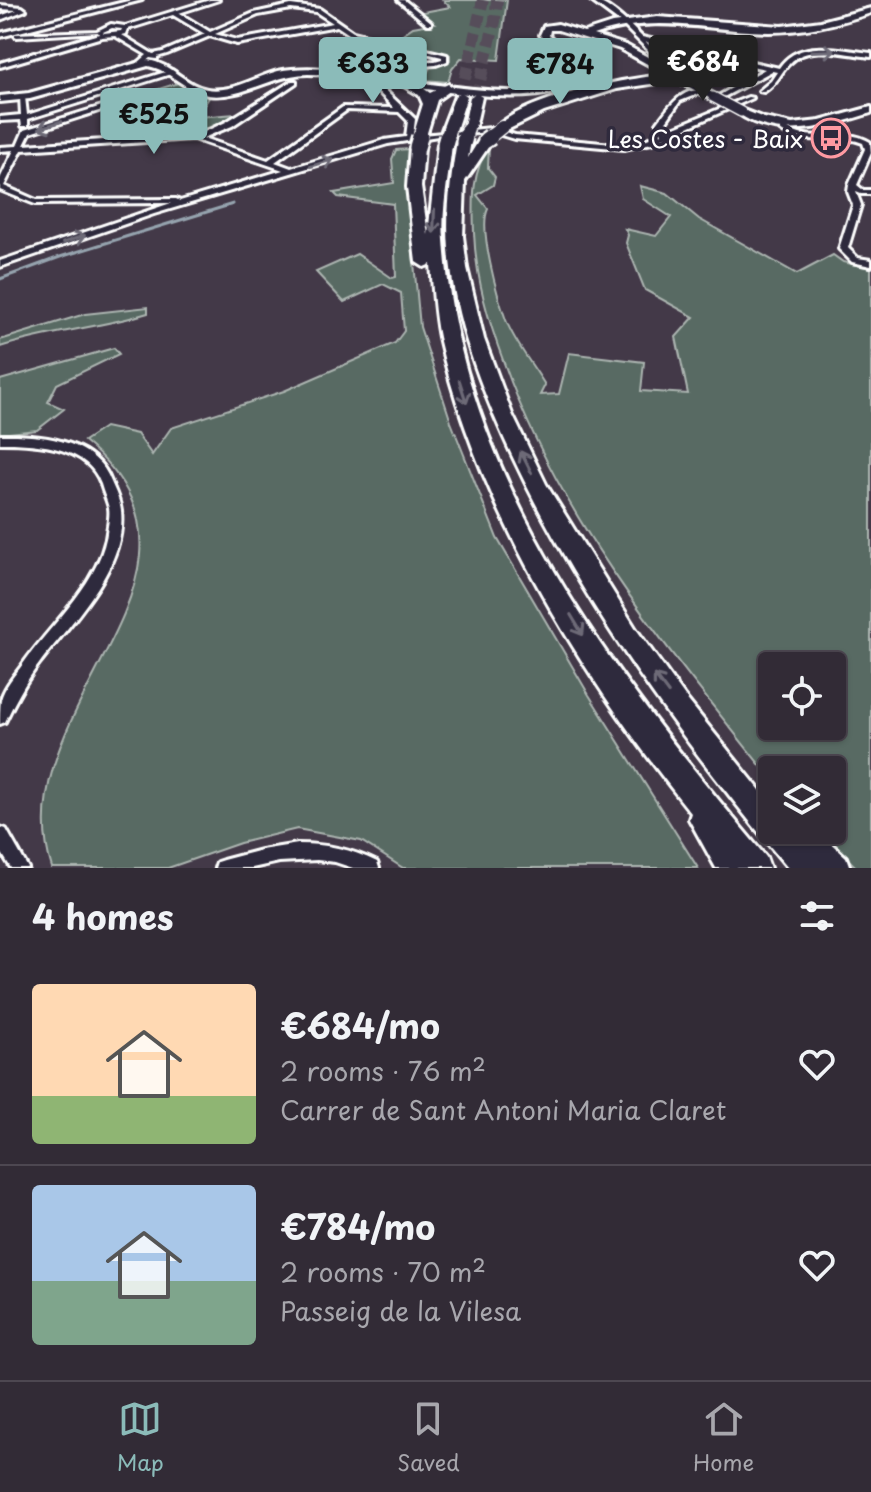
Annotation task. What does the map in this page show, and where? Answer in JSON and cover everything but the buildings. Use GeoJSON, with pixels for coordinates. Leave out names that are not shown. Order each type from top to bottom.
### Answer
{"type":"FeatureCollection","features":[{"type":"Feature","properties":{"kind":"highway"},"geometry":{"type":"LineString","coordinates":[[639,80],[647,75],[652,63]]}},
{"type":"Feature","properties":{"kind":"highway"},"geometry":{"type":"LineString","coordinates":[[456,191],[486,140],[502,127],[546,108],[639,80],[661,76],[681,80]]}},
{"type":"Feature","properties":{"kind":"highway"},"geometry":{"type":"LineString","coordinates":[[406,82],[424,93],[429,104]]}},
{"type":"Feature","properties":{"kind":"highway"},"geometry":{"type":"LineString","coordinates":[[448,88],[436,92],[416,140],[416,216],[428,280],[443,317],[467,404],[490,463],[525,534],[600,663],[665,754],[755,868]]}},
{"type":"Feature","properties":{"kind":"highway"},"geometry":{"type":"LineString","coordinates":[[443,317],[434,233],[436,187],[447,137],[461,96]]}},
{"type":"Feature","properties":{"kind":"highway"},"geometry":{"type":"LineString","coordinates":[[476,97],[456,191],[456,240],[465,298],[488,376],[512,433],[553,515],[599,591],[652,672],[758,809]]}},
{"type":"Feature","properties":{"kind":"highway"},"geometry":{"type":"LineString","coordinates":[[708,746],[758,794]]}},
{"type":"Feature","properties":{"kind":"highway"},"geometry":{"type":"LineString","coordinates":[[665,754],[733,868]]}},
{"type":"Feature","properties":{"kind":"highway"},"geometry":{"type":"LineString","coordinates":[[787,844],[807,868]]}},
{"type":"Feature","properties":{"kind":"highway"},"geometry":{"type":"LineString","coordinates":[[810,844],[835,868]]}},
{"type":"Feature","properties":{"kind":"street"},"geometry":{"type":"LineString","coordinates":[[1,34],[139,0]]}},
{"type":"Feature","properties":{"kind":"street"},"geometry":{"type":"LineString","coordinates":[[0,65],[101,33],[111,26],[125,28],[216,0]]}},
{"type":"Feature","properties":{"kind":"street"},"geometry":{"type":"LineString","coordinates":[[401,0],[429,23]]}},
{"type":"Feature","properties":{"kind":"street"},"geometry":{"type":"LineString","coordinates":[[581,0],[642,39],[654,53],[652,63]]}},
{"type":"Feature","properties":{"kind":"street"},"geometry":{"type":"LineString","coordinates":[[593,0],[619,23]]}},
{"type":"Feature","properties":{"kind":"street"},"geometry":{"type":"LineString","coordinates":[[0,7],[23,10],[0,18]]}},
{"type":"Feature","properties":{"kind":"street"},"geometry":{"type":"LineString","coordinates":[[0,99],[22,97],[149,60],[256,14],[291,7],[318,10],[351,33],[445,56],[444,61],[436,63],[384,66],[374,69],[367,77]]}},
{"type":"Feature","properties":{"kind":"street"},"geometry":{"type":"LineString","coordinates":[[587,34],[619,23],[671,18],[766,29],[796,28],[843,20],[871,10]]}},
{"type":"Feature","properties":{"kind":"street"},"geometry":{"type":"LineString","coordinates":[[174,13],[210,34],[230,41],[337,24]]}},
{"type":"Feature","properties":{"kind":"street"},"geometry":{"type":"LineString","coordinates":[[118,35],[149,60],[199,91],[213,93],[263,80],[289,80],[326,74],[448,88],[535,93],[579,82],[581,73],[546,38],[545,30],[558,27],[623,47],[713,97],[783,128],[793,136],[852,136],[870,144],[853,185],[852,192],[857,201]]}},
{"type":"Feature","properties":{"kind":"street"},"geometry":{"type":"LineString","coordinates":[[1,34],[118,35],[124,33],[125,28]]}},
{"type":"Feature","properties":{"kind":"street"},"geometry":{"type":"LineString","coordinates":[[642,39],[782,71]]}},
{"type":"Feature","properties":{"kind":"street"},"geometry":{"type":"LineString","coordinates":[[762,91],[772,85],[788,61],[797,55],[816,50],[871,55]]}},
{"type":"Feature","properties":{"kind":"street"},"geometry":{"type":"LineString","coordinates":[[738,108],[720,97],[772,68]]}},
{"type":"Feature","properties":{"kind":"street"},"geometry":{"type":"LineString","coordinates":[[0,119],[24,118],[172,72]]}},
{"type":"Feature","properties":{"kind":"street"},"geometry":{"type":"LineString","coordinates":[[367,77],[413,123],[416,140]]}},
{"type":"Feature","properties":{"kind":"street"},"geometry":{"type":"LineString","coordinates":[[0,149],[194,138],[229,124],[289,80]]}},
{"type":"Feature","properties":{"kind":"street"},"geometry":{"type":"LineString","coordinates":[[666,134],[661,123],[678,100],[702,91]]}},
{"type":"Feature","properties":{"kind":"street"},"geometry":{"type":"LineString","coordinates":[[22,97],[27,132],[0,187],[35,202],[186,202]]}},
{"type":"Feature","properties":{"kind":"street"},"geometry":{"type":"LineString","coordinates":[[0,264],[186,202],[416,140],[491,130],[514,137],[614,147],[649,141],[738,108],[750,98]]}},
{"type":"Feature","properties":{"kind":"street"},"geometry":{"type":"LineString","coordinates":[[27,132],[128,100]]}},
{"type":"Feature","properties":{"kind":"street"},"geometry":{"type":"LineString","coordinates":[[269,163],[345,108],[401,110]]}},
{"type":"Feature","properties":{"kind":"street"},"geometry":{"type":"LineString","coordinates":[[783,128],[814,127],[871,110]]}},
{"type":"Feature","properties":{"kind":"street"},"geometry":{"type":"LineString","coordinates":[[194,138],[293,171]]}},
{"type":"Feature","properties":{"kind":"street"},"geometry":{"type":"LineString","coordinates":[[853,185],[861,192],[870,192]]}},
{"type":"Feature","properties":{"kind":"street"},"geometry":{"type":"LineString","coordinates":[[870,192],[857,201],[843,249],[855,260],[871,263]]}},
{"type":"Feature","properties":{"kind":"street"},"geometry":{"type":"LineString","coordinates":[[0,439],[50,441],[80,454],[97,467],[105,480],[115,516],[113,539],[97,578],[23,674],[0,717]]}},
{"type":"Feature","properties":{"kind":"street"},"geometry":{"type":"LineString","coordinates":[[0,835],[20,868]]}},
{"type":"Feature","properties":{"kind":"street"},"geometry":{"type":"LineString","coordinates":[[223,868],[304,850],[331,852],[371,868]]}},
{"type":"Feature","properties":{"kind":"green space"},"geometry":{"type":"Polygon","coordinates":[[[443,0],[507,0],[499,60],[461,58],[452,69],[448,82],[424,80],[430,67],[450,60],[450,55],[394,40],[413,27],[435,23],[418,13],[450,7],[443,0]]]}},
{"type":"Feature","properties":{"kind":"green space"},"geometry":{"type":"Polygon","coordinates":[[[178,83],[192,92],[210,96],[197,117],[236,114],[202,133],[134,138],[143,107],[137,102],[143,100],[139,95],[178,83]]]}},
{"type":"Feature","properties":{"kind":"green space"},"geometry":{"type":"Polygon","coordinates":[[[489,146],[488,168],[495,177],[493,185],[477,195],[488,209],[485,231],[487,247],[509,328],[545,385],[540,395],[559,394],[569,353],[644,362],[641,391],[688,394],[676,337],[694,317],[645,290],[626,243],[628,235],[625,229],[656,236],[671,217],[643,199],[640,186],[667,193],[699,219],[797,274],[833,255],[843,262],[871,268],[871,868],[857,868],[833,844],[846,844],[846,756],[758,756],[758,762],[656,633],[586,530],[555,477],[527,421],[504,363],[484,299],[477,267],[473,210],[479,167],[489,146]]]}},
{"type":"Feature","properties":{"kind":"green space"},"geometry":{"type":"Polygon","coordinates":[[[409,149],[407,187],[420,327],[451,422],[497,538],[589,695],[698,868],[403,868],[361,841],[297,829],[240,843],[168,868],[52,868],[45,809],[58,753],[132,593],[140,542],[127,491],[84,441],[105,427],[137,434],[152,455],[171,428],[284,391],[395,343],[404,331],[401,293],[383,284],[344,302],[316,272],[357,254],[392,278],[396,277],[393,204],[338,197],[334,193],[394,183],[392,159],[396,150],[409,149]]]}},
{"type":"Feature","properties":{"kind":"green space"},"geometry":{"type":"Polygon","coordinates":[[[148,307],[148,313],[130,318],[0,347],[0,340],[85,314],[148,307]]]}},
{"type":"Feature","properties":{"kind":"green space"},"geometry":{"type":"Polygon","coordinates":[[[114,348],[119,354],[57,384],[48,402],[64,409],[37,430],[0,434],[0,380],[114,348]]]}},
{"type":"Feature","properties":{"kind":"waterway"},"geometry":{"type":"LineString","coordinates":[[0,279],[60,257],[233,204]]}},
{"type":"Feature","properties":{"kind":"tunnel"},"geometry":{"type":"LineString","coordinates":[[461,96],[483,0]]}},
{"type":"Feature","properties":{"kind":"tunnel"},"geometry":{"type":"LineString","coordinates":[[476,97],[495,21],[497,0]]}},
{"type":"Feature","properties":{"kind":"place","name":"Les Costes - Baix"},"geometry":{"type":"Point","coordinates":[831,138]}}]}
